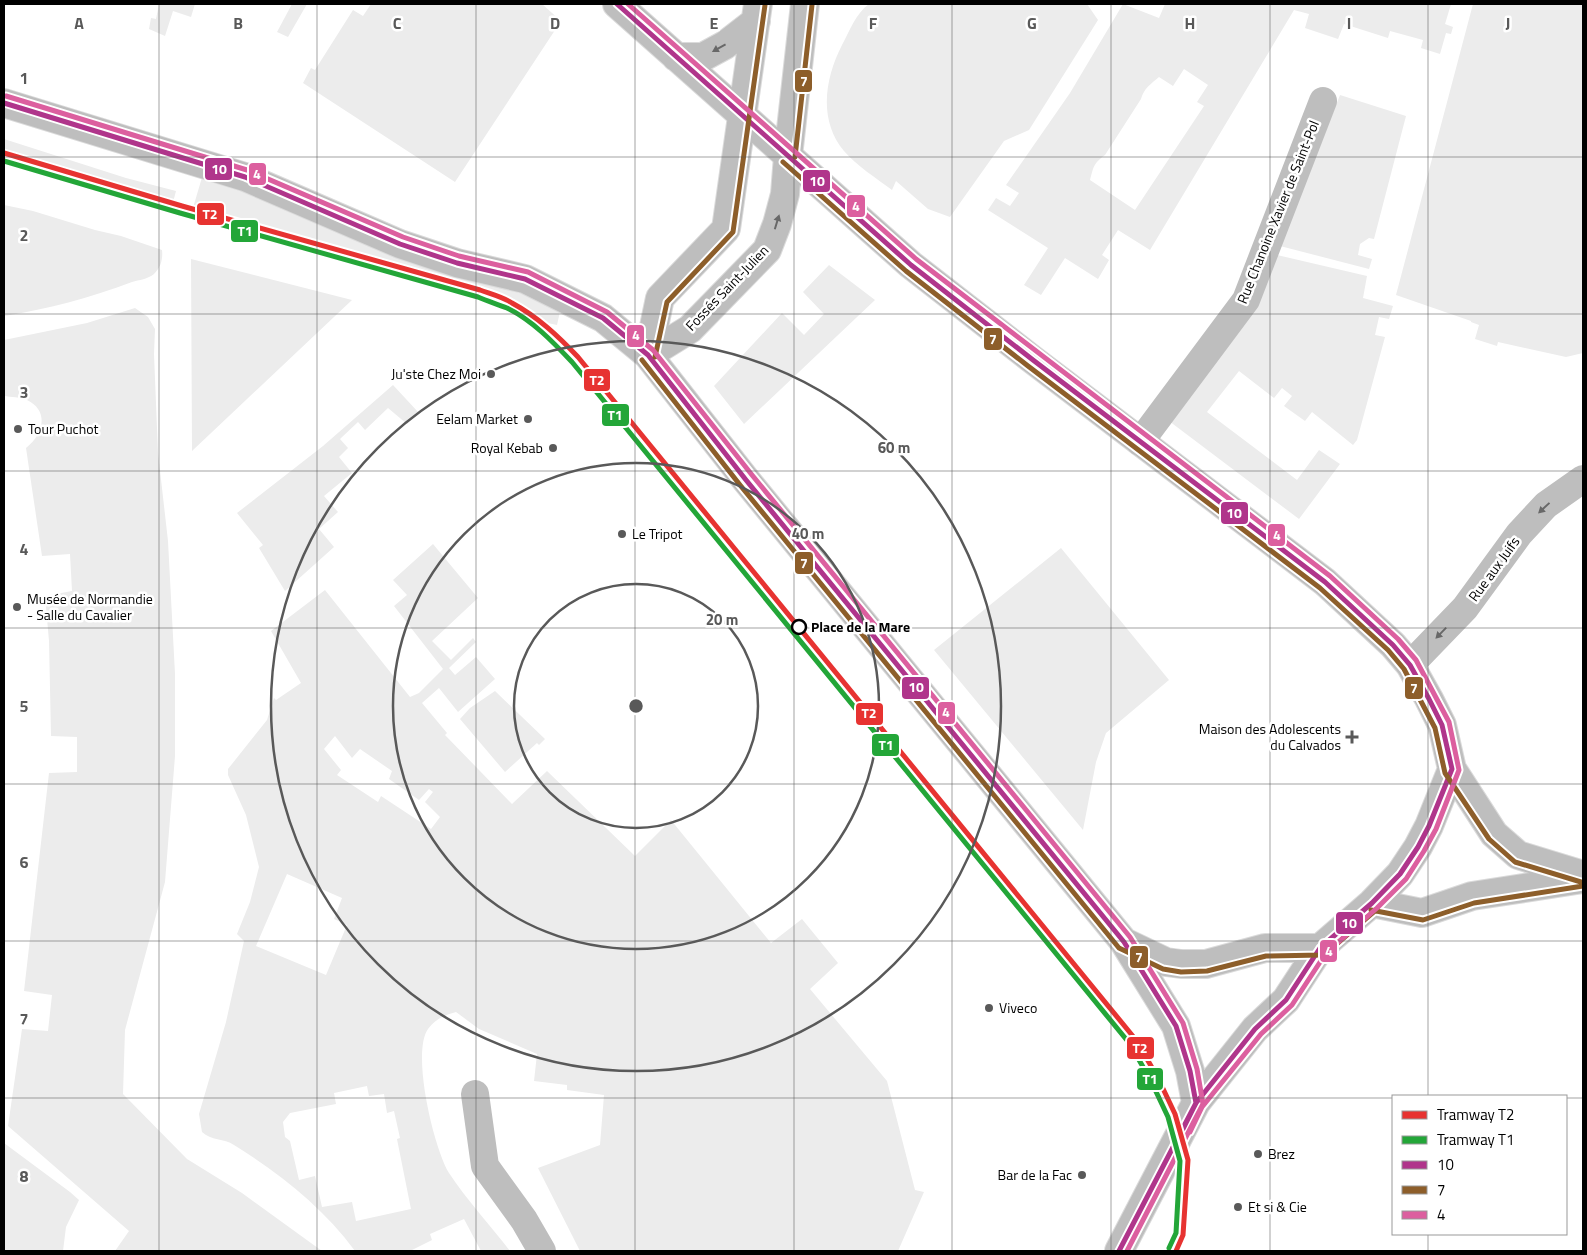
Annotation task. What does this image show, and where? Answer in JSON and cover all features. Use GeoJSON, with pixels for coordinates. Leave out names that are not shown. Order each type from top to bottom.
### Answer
{"type":"FeatureCollection","features":[{"type":"Feature","properties":{"kind":"main road"},"geometry":{"type":"LineString","coordinates":[[616,4],[911,265],[1325,582],[1393,645],[1410,665],[1442,725],[1452,769],[1494,834],[1518,855],[1583,875]]}},
{"type":"Feature","properties":{"kind":"main road","name":"Fossés Saint-Julien"},"geometry":{"type":"LineString","coordinates":[[648,355],[690,329],[768,250],[785,194],[805,4]]}},
{"type":"Feature","properties":{"kind":"main road"},"geometry":{"type":"LineString","coordinates":[[676,57],[703,57],[725,45],[757,12]]}},
{"type":"Feature","properties":{"kind":"main road"},"geometry":{"type":"LineString","coordinates":[[648,355],[660,298],[726,229],[757,12]]}},
{"type":"Feature","properties":{"kind":"main road","name":"Rue Chanoine Xavier de Saint-Pol"},"geometry":{"type":"LineString","coordinates":[[1140,442],[1246,300],[1323,101]]}},
{"type":"Feature","properties":{"kind":"main road"},"geometry":{"type":"LineString","coordinates":[[4,103],[245,178],[400,244],[458,263],[525,279],[603,318],[648,355],[746,480],[1124,942],[1176,1026],[1188,1064],[1196,1103]]}},
{"type":"Feature","properties":{"kind":"main road","name":"Rue aux Juifs"},"geometry":{"type":"LineString","coordinates":[[1410,665],[1465,608],[1519,534],[1546,505],[1583,479]]}},
{"type":"Feature","properties":{"kind":"main road"},"geometry":{"type":"LineString","coordinates":[[1120,1251],[1196,1103],[1255,1029],[1286,1000],[1320,948],[1372,903],[1400,874],[1429,826],[1452,769]]}},
{"type":"Feature","properties":{"kind":"main road"},"geometry":{"type":"LineString","coordinates":[[1372,903],[1422,913],[1472,896],[1583,879]]}},
{"type":"Feature","properties":{"kind":"main road"},"geometry":{"type":"LineString","coordinates":[[1124,942],[1166,962],[1182,964],[1206,964],[1264,948],[1320,948]]}},
{"type":"Feature","properties":{"kind":"main road"},"geometry":{"type":"LineString","coordinates":[[475,1094],[485,1166],[524,1220],[542,1251]]}},
{"type":"Feature","properties":{"kind":"shaded area"},"geometry":{"type":"Polygon","coordinates":[[[159,4],[195,4],[191,17],[173,11],[165,36],[149,29],[151,18],[156,19],[159,4]]]}},
{"type":"Feature","properties":{"kind":"shaded area"},"geometry":{"type":"Polygon","coordinates":[[[292,4],[307,4],[288,37],[277,32],[292,4]]]}},
{"type":"Feature","properties":{"kind":"shaded area"},"geometry":{"type":"Polygon","coordinates":[[[371,4],[542,4],[561,21],[455,182],[303,83],[311,68],[315,70],[353,10],[363,16],[371,4]]]}},
{"type":"Feature","properties":{"kind":"shaded area"},"geometry":{"type":"Polygon","coordinates":[[[869,4],[1087,4],[1098,20],[1029,130],[1004,141],[950,217],[928,209],[896,181],[892,190],[867,172],[844,151],[830,126],[827,113],[827,99],[831,71],[853,23],[860,12],[869,4]]]}},
{"type":"Feature","properties":{"kind":"shaded area"},"geometry":{"type":"Polygon","coordinates":[[[1123,4],[1159,18],[1165,4],[1451,4],[1445,24],[1453,27],[1451,34],[1446,33],[1440,54],[1421,48],[1423,40],[1390,31],[1388,38],[1344,24],[1338,39],[1305,28],[1309,14],[1294,10],[1150,250],[1118,230],[1102,255],[1109,260],[1098,279],[1065,258],[1041,295],[1024,285],[1048,248],[988,210],[996,198],[1010,206],[1019,193],[1006,185],[1070,93],[1123,4]],[[1184,69],[1173,86],[1159,77],[1146,89],[1105,155],[1096,163],[1090,180],[1135,210],[1204,106],[1197,102],[1208,85],[1184,69]]]}},
{"type":"Feature","properties":{"kind":"shaded area"},"geometry":{"type":"Polygon","coordinates":[[[1473,4],[1583,4],[1583,353],[1566,357],[1498,342],[1497,346],[1475,339],[1479,325],[1396,295],[1473,4]]]}},
{"type":"Feature","properties":{"kind":"shaded area"},"geometry":{"type":"Polygon","coordinates":[[[1340,95],[1406,116],[1374,239],[1369,238],[1360,244],[1358,255],[1372,259],[1369,269],[1280,246],[1340,95]]]}},
{"type":"Feature","properties":{"kind":"shaded area"},"geometry":{"type":"Polygon","coordinates":[[[4,139],[126,178],[176,191],[171,210],[4,160],[4,139]]]}},
{"type":"Feature","properties":{"kind":"shaded area"},"geometry":{"type":"Polygon","coordinates":[[[203,174],[496,285],[561,307],[557,325],[524,318],[472,298],[190,218],[203,174]]]}},
{"type":"Feature","properties":{"kind":"shaded area"},"geometry":{"type":"Polygon","coordinates":[[[4,205],[33,211],[121,236],[162,250],[161,263],[154,274],[146,278],[68,302],[4,316],[4,205]]]}},
{"type":"Feature","properties":{"kind":"shaded area"},"geometry":{"type":"Polygon","coordinates":[[[1277,255],[1367,276],[1363,298],[1393,306],[1389,319],[1379,317],[1375,335],[1385,337],[1357,440],[1353,445],[1312,412],[1305,421],[1284,406],[1292,396],[1282,388],[1274,398],[1239,371],[1207,412],[1297,480],[1319,450],[1340,464],[1299,519],[1169,421],[1277,255]]]}},
{"type":"Feature","properties":{"kind":"shaded area"},"geometry":{"type":"Polygon","coordinates":[[[191,259],[352,300],[192,451],[191,259]]]}},
{"type":"Feature","properties":{"kind":"shaded area"},"geometry":{"type":"Polygon","coordinates":[[[829,265],[875,300],[744,424],[714,386],[782,313],[804,335],[824,314],[803,292],[829,265]]]}},
{"type":"Feature","properties":{"kind":"shaded area"},"geometry":{"type":"Polygon","coordinates":[[[135,308],[148,317],[155,329],[154,354],[158,453],[168,541],[175,674],[175,756],[165,882],[125,1030],[123,1094],[187,1159],[242,1193],[322,1251],[115,1251],[129,1231],[8,1126],[22,1029],[48,1031],[52,995],[24,991],[49,773],[77,772],[77,737],[51,736],[49,641],[45,596],[72,591],[70,554],[42,556],[26,448],[37,437],[42,423],[41,417],[39,410],[27,400],[4,396],[4,340],[87,323],[135,308]]]}},
{"type":"Feature","properties":{"kind":"shaded area"},"geometry":{"type":"Polygon","coordinates":[[[393,385],[419,413],[407,424],[388,408],[365,430],[358,422],[340,439],[348,448],[339,457],[352,473],[324,496],[338,512],[319,529],[334,547],[285,591],[259,548],[263,545],[237,513],[323,446],[393,385]]]}},
{"type":"Feature","properties":{"kind":"shaded area"},"geometry":{"type":"Polygon","coordinates":[[[433,544],[478,598],[432,641],[451,660],[473,638],[476,642],[449,668],[455,675],[476,657],[495,679],[458,712],[439,688],[422,703],[447,733],[445,735],[512,804],[547,771],[635,856],[671,820],[771,943],[802,919],[838,963],[810,989],[887,1081],[915,1190],[924,1192],[898,1251],[580,1251],[538,1168],[600,1145],[604,1095],[567,1090],[567,1085],[534,1081],[537,1054],[479,1029],[456,1012],[437,1020],[428,1029],[423,1041],[423,1079],[426,1101],[437,1144],[449,1173],[510,1251],[481,1251],[464,1219],[430,1234],[432,1240],[410,1251],[355,1251],[329,1220],[284,1179],[234,1145],[209,1137],[202,1132],[199,1114],[226,1022],[244,941],[237,934],[250,902],[259,867],[246,815],[228,775],[228,769],[267,720],[274,698],[276,700],[301,683],[271,631],[325,590],[410,697],[419,693],[443,669],[394,606],[407,595],[393,580],[433,544]],[[335,736],[324,749],[341,770],[337,775],[378,802],[381,796],[431,829],[440,817],[425,802],[433,792],[429,789],[419,800],[389,779],[392,771],[360,749],[352,758],[335,736]],[[287,874],[256,946],[326,975],[347,925],[334,919],[342,898],[287,874]],[[367,1086],[334,1093],[336,1104],[290,1113],[283,1122],[285,1137],[290,1141],[299,1180],[315,1176],[322,1207],[352,1202],[356,1221],[411,1209],[397,1139],[400,1138],[394,1111],[387,1113],[384,1094],[369,1096],[367,1086]]]}},
{"type":"Feature","properties":{"kind":"shaded area"},"geometry":{"type":"Polygon","coordinates":[[[1061,548],[1169,680],[1106,733],[1096,762],[1083,830],[934,650],[1061,548]]]}},
{"type":"Feature","properties":{"kind":"shaded area"},"geometry":{"type":"Polygon","coordinates":[[[495,691],[545,739],[539,745],[537,743],[505,772],[460,719],[470,708],[495,691]]]}},
{"type":"Feature","properties":{"kind":"shaded area"},"geometry":{"type":"Polygon","coordinates":[[[4,1143],[79,1200],[66,1227],[63,1251],[4,1251],[4,1143]]]}},
{"type":"Feature","properties":{"kind":"tram line","name":"T2"},"geometry":{"type":"LineString","coordinates":[[4,153],[182,206],[480,290],[505,299],[521,308],[555,334],[578,357],[1136,1040],[1158,1078],[1175,1114],[1188,1160],[1183,1235],[1176,1251]]}},
{"type":"Feature","properties":{"kind":"tram line","name":"T1"},"geometry":{"type":"LineString","coordinates":[[4,161],[478,297],[516,313],[550,339],[572,362],[1130,1044],[1151,1081],[1168,1117],[1180,1161],[1176,1233],[1169,1248]]}},
{"type":"Feature","properties":{"kind":"transit line","name":"10"},"geometry":{"type":"LineString","coordinates":[[617,4],[911,265],[1325,582],[1393,645],[1410,665],[1429,699],[1442,725],[1452,769],[1429,826],[1418,847],[1400,874],[1372,903],[1320,948],[1286,1000],[1255,1029],[1196,1103],[1183,1129]]}},
{"type":"Feature","properties":{"kind":"transit line","name":"4"},"geometry":{"type":"LineString","coordinates":[[628,4],[916,259],[1330,576],[1398,639],[1416,660],[1449,722],[1459,770],[1436,829],[1424,851],[1406,879],[1377,908],[1326,953],[1292,1005],[1261,1034],[1202,1107],[1190,1132]]}},
{"type":"Feature","properties":{"kind":"transit line","name":"7"},"geometry":{"type":"LineString","coordinates":[[655,357],[667,302],[733,232],[765,5]]}},
{"type":"Feature","properties":{"kind":"transit line","name":"7"},"geometry":{"type":"LineString","coordinates":[[795,157],[812,5]]}},
{"type":"Feature","properties":{"kind":"transit line","name":"4"},"geometry":{"type":"LineString","coordinates":[[6,96],[247,170],[403,237],[459,256],[528,272],[607,312],[653,350],[752,475],[1130,937],[1183,1023],[1197,1069],[1203,1104],[1127,1251]]}},
{"type":"Feature","properties":{"kind":"transit line","name":"10"},"geometry":{"type":"LineString","coordinates":[[4,103],[245,177],[400,244],[457,263],[525,279],[603,318],[648,355],[746,480],[1124,942],[1176,1026],[1190,1071],[1196,1103],[1119,1251]]}},
{"type":"Feature","properties":{"kind":"transit line","name":"7"},"geometry":{"type":"LineString","coordinates":[[783,162],[906,271],[1320,588],[1388,650],[1404,669],[1435,728],[1445,773],[1489,839],[1515,862],[1581,882]]}},
{"type":"Feature","properties":{"kind":"transit line","name":"7"},"geometry":{"type":"LineString","coordinates":[[642,360],[740,485],[1119,948],[1163,969],[1181,972],[1207,971],[1266,956],[1321,955],[1325,954],[1377,909]]}},
{"type":"Feature","properties":{"kind":"transit line","name":"7"},"geometry":{"type":"LineString","coordinates":[[1371,910],[1423,920],[1474,903],[1583,886]]}},
{"type":"Feature","properties":{"kind":"place","name":"Ju'ste Chez Moi"},"geometry":{"type":"Point","coordinates":[491,374]}},
{"type":"Feature","properties":{"kind":"place","name":"Eelam Market"},"geometry":{"type":"Point","coordinates":[528,419]}},
{"type":"Feature","properties":{"kind":"place","name":"Tour Puchot"},"geometry":{"type":"Point","coordinates":[18,429]}},
{"type":"Feature","properties":{"kind":"place","name":"Royal Kebab"},"geometry":{"type":"Point","coordinates":[553,448]}},
{"type":"Feature","properties":{"kind":"place","name":"Le Tripot"},"geometry":{"type":"Point","coordinates":[622,534]}},
{"type":"Feature","properties":{"kind":"place","name":"Musée de Normandie - Salle du Cavalier"},"geometry":{"type":"Point","coordinates":[17,607]}},
{"type":"Feature","properties":{"kind":"place","name":"Place de la Mare"},"geometry":{"type":"Point","coordinates":[799,627]}},
{"type":"Feature","properties":{"kind":"place","name":"Maison des Adolescents du Calvados"},"geometry":{"type":"Point","coordinates":[1352,737]}},
{"type":"Feature","properties":{"kind":"place","name":"Viveco"},"geometry":{"type":"Point","coordinates":[989,1008]}},
{"type":"Feature","properties":{"kind":"place","name":"Brez"},"geometry":{"type":"Point","coordinates":[1258,1154]}},
{"type":"Feature","properties":{"kind":"place","name":"Bar de la Fac"},"geometry":{"type":"Point","coordinates":[1082,1175]}},
{"type":"Feature","properties":{"kind":"place","name":"Et si & Cie"},"geometry":{"type":"Point","coordinates":[1238,1207]}}]}
